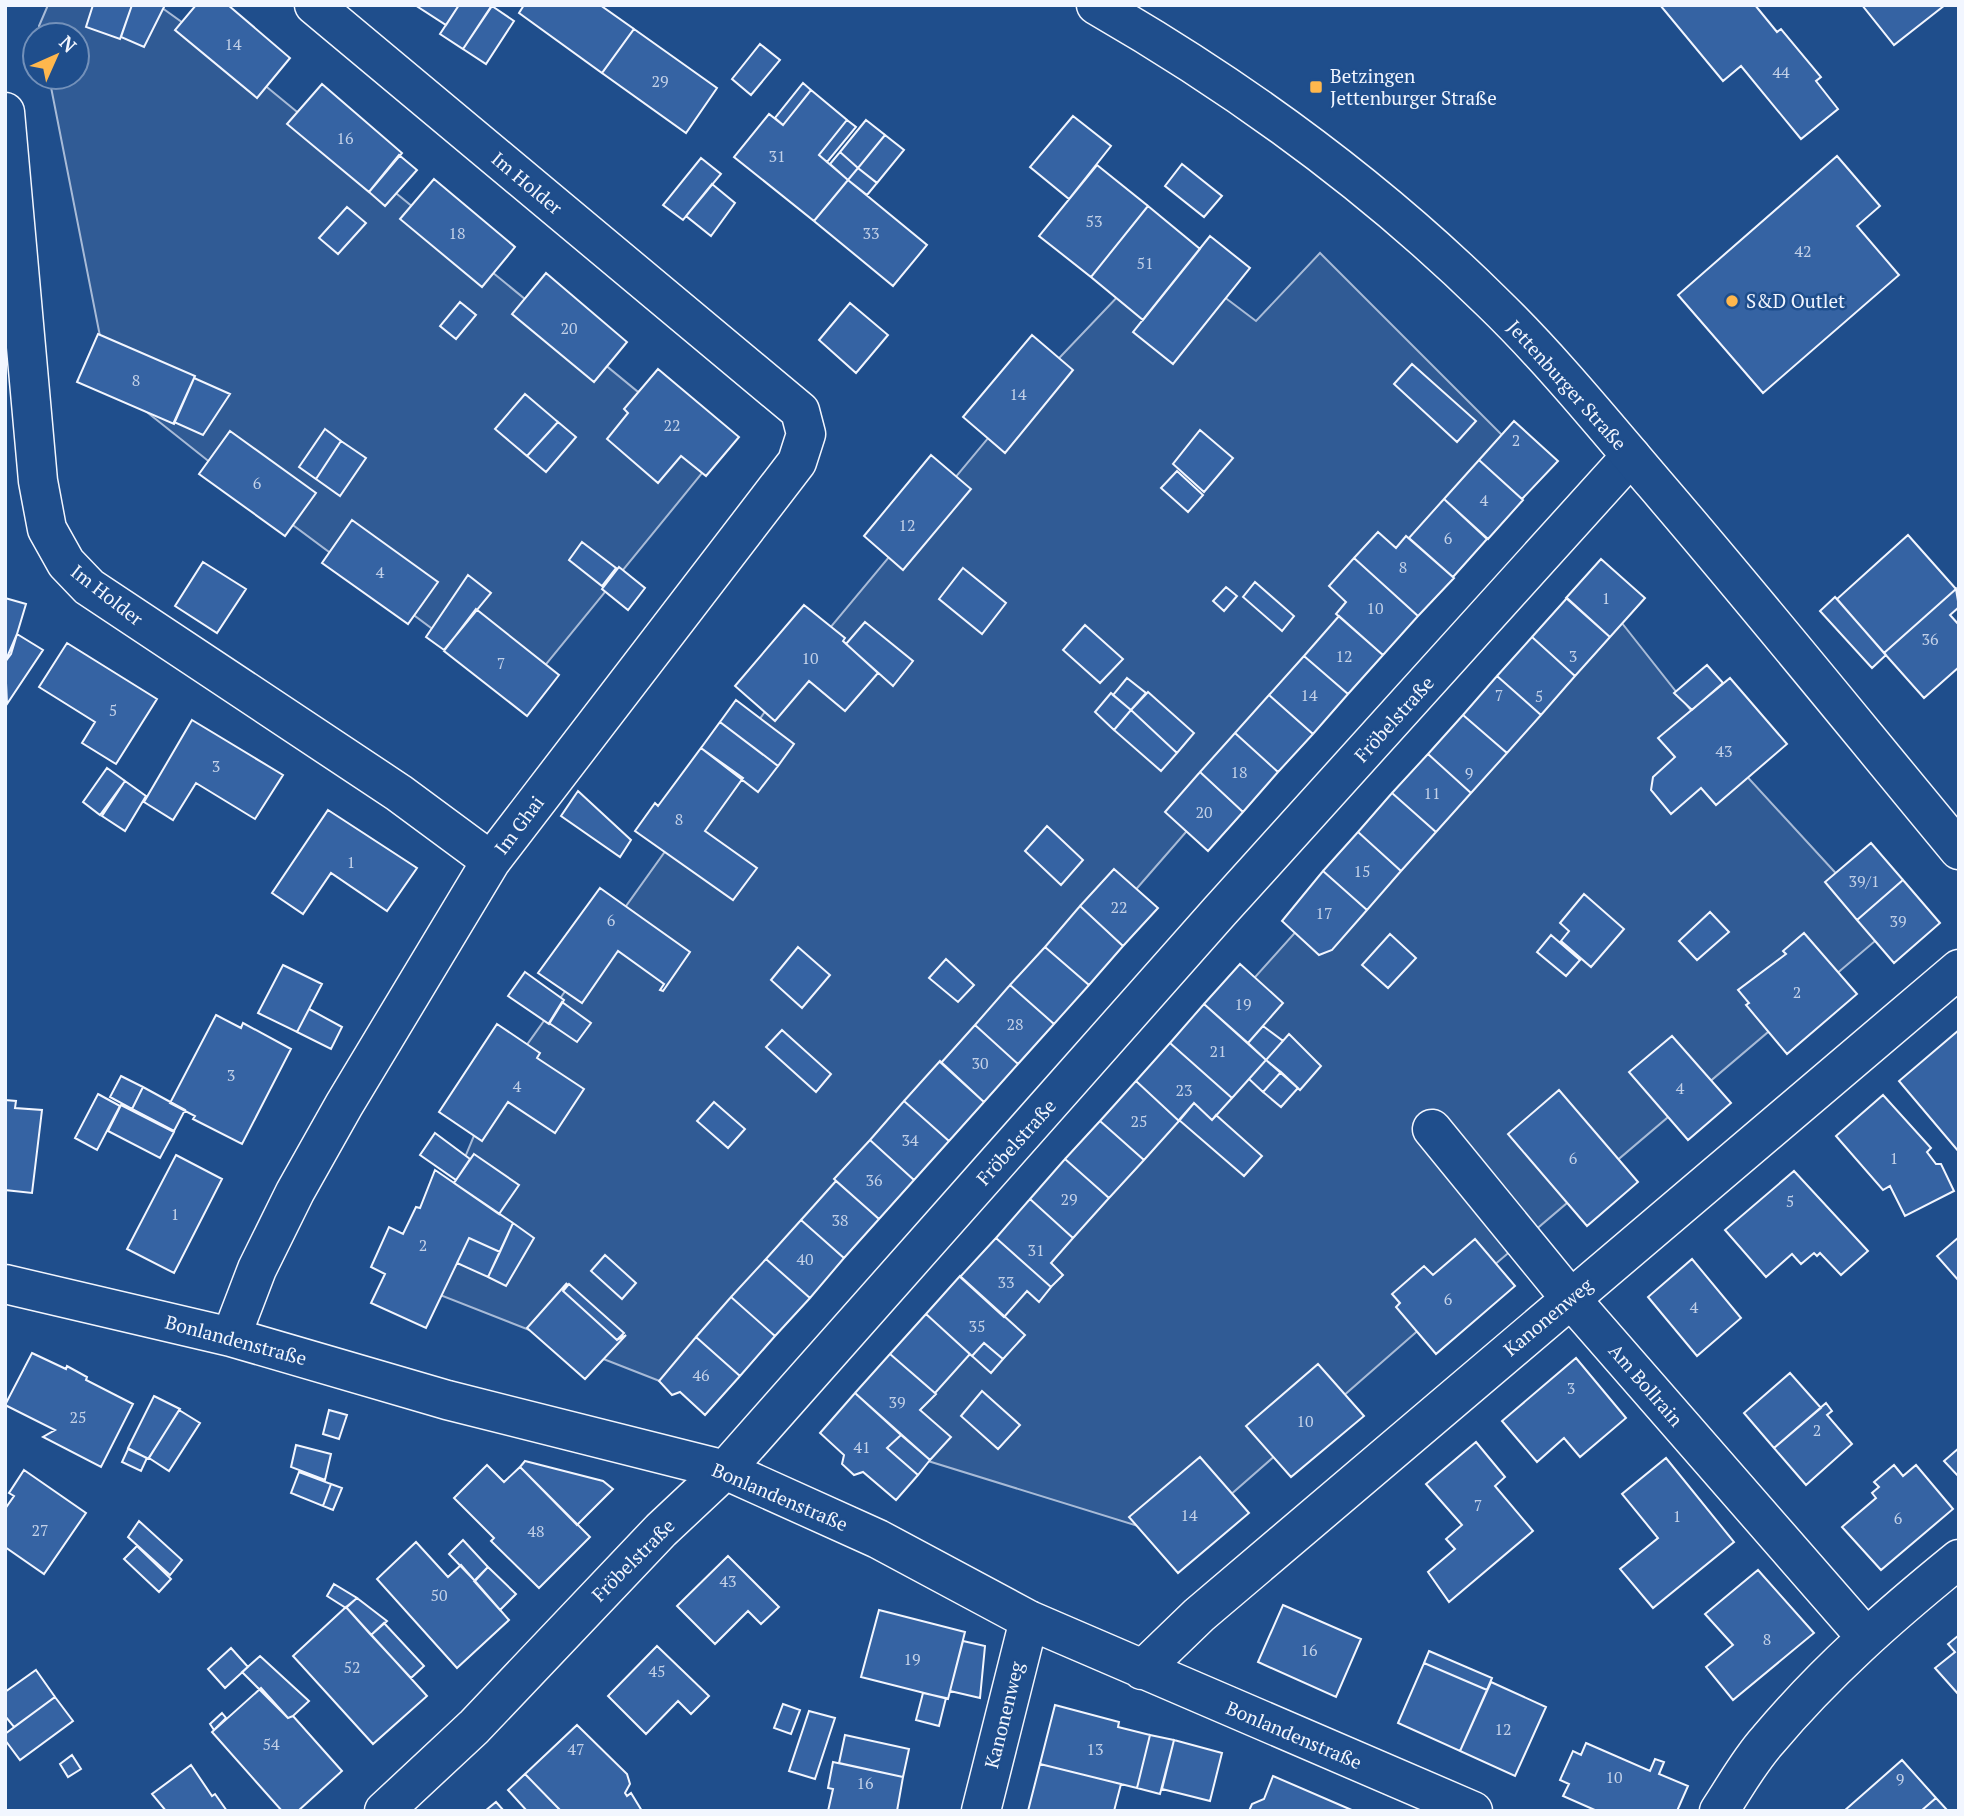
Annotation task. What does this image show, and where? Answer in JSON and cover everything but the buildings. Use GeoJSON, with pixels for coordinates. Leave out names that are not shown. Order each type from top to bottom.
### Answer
{"type":"FeatureCollection","features":[{"type":"Feature","properties":{"kind":"street","name":"Im Holder"},"geometry":{"type":"LineString","coordinates":[[314,5],[738,362]]}},
{"type":"Feature","properties":{"kind":"street","name":"Jettenburger Straße"},"geometry":{"type":"LineString","coordinates":[[1114,10],[1285,125],[1431,244],[1493,303],[1631,456],[1959,850]]}},
{"type":"Feature","properties":{"kind":"street","name":"Im Holder"},"geometry":{"type":"LineString","coordinates":[[5,112],[38,481],[47,529],[66,563],[114,604],[399,793],[491,861]]}},
{"type":"Feature","properties":{"kind":"street","name":"Im Ghai"},"geometry":{"type":"LineString","coordinates":[[231,1337],[257,1269],[295,1192],[491,861],[797,462],[806,434],[800,411],[738,362]]}},
{"type":"Feature","properties":{"kind":"street","name":"Fröbelstraße"},"geometry":{"type":"LineString","coordinates":[[384,1811],[474,1727],[661,1530],[725,1471],[1219,912],[1631,456]]}},
{"type":"Feature","properties":{"kind":"street","name":"Kanonenweg"},"geometry":{"type":"LineString","coordinates":[[1142,1670],[1199,1615],[1959,969]]}},
{"type":"Feature","properties":{"kind":"street","name":"Am Bollrain"},"geometry":{"type":"LineString","coordinates":[[1432,1129],[1570,1298],[1865,1636]]}},
{"type":"Feature","properties":{"kind":"street","name":"Bonlandenstraße"},"geometry":{"type":"LineString","coordinates":[[5,1284],[231,1337],[447,1400],[725,1471],[878,1539],[1029,1620],[1473,1811]]}},
{"type":"Feature","properties":{"kind":"street"},"geometry":{"type":"LineString","coordinates":[[1719,1811],[1766,1742],[1865,1636],[1959,1559]]}},
{"type":"Feature","properties":{"kind":"street","name":"Kanonenweg"},"geometry":{"type":"LineString","coordinates":[[981,1811],[1029,1620]]}},
{"type":"Feature","properties":{"kind":"shaded area"},"geometry":{"type":"Polygon","coordinates":[[[48,5],[158,5],[229,56],[716,456],[521,695],[231,479],[109,382],[52,91],[91,91],[91,21],[41,21],[48,5]]]}},
{"type":"Feature","properties":{"kind":"shaded area"},"geometry":{"type":"Polygon","coordinates":[[[1162,250],[1256,321],[1320,253],[1518,451],[1118,910],[703,1398],[412,1284],[491,1095],[794,671],[1024,395],[1162,250]]]}},
{"type":"Feature","properties":{"kind":"shaded area"},"geometry":{"type":"Polygon","coordinates":[[[1599,594],[1719,746],[1888,930],[1446,1306],[1180,1539],[844,1435],[1599,594]]]}},
{"type":"Feature","properties":{"kind":"place","name":"Betzingen Jettenburger Straße"},"geometry":{"type":"Point","coordinates":[1316,87]}},
{"type":"Feature","properties":{"kind":"place","name":"S&D Outlet"},"geometry":{"type":"Point","coordinates":[1732,301]}}]}
